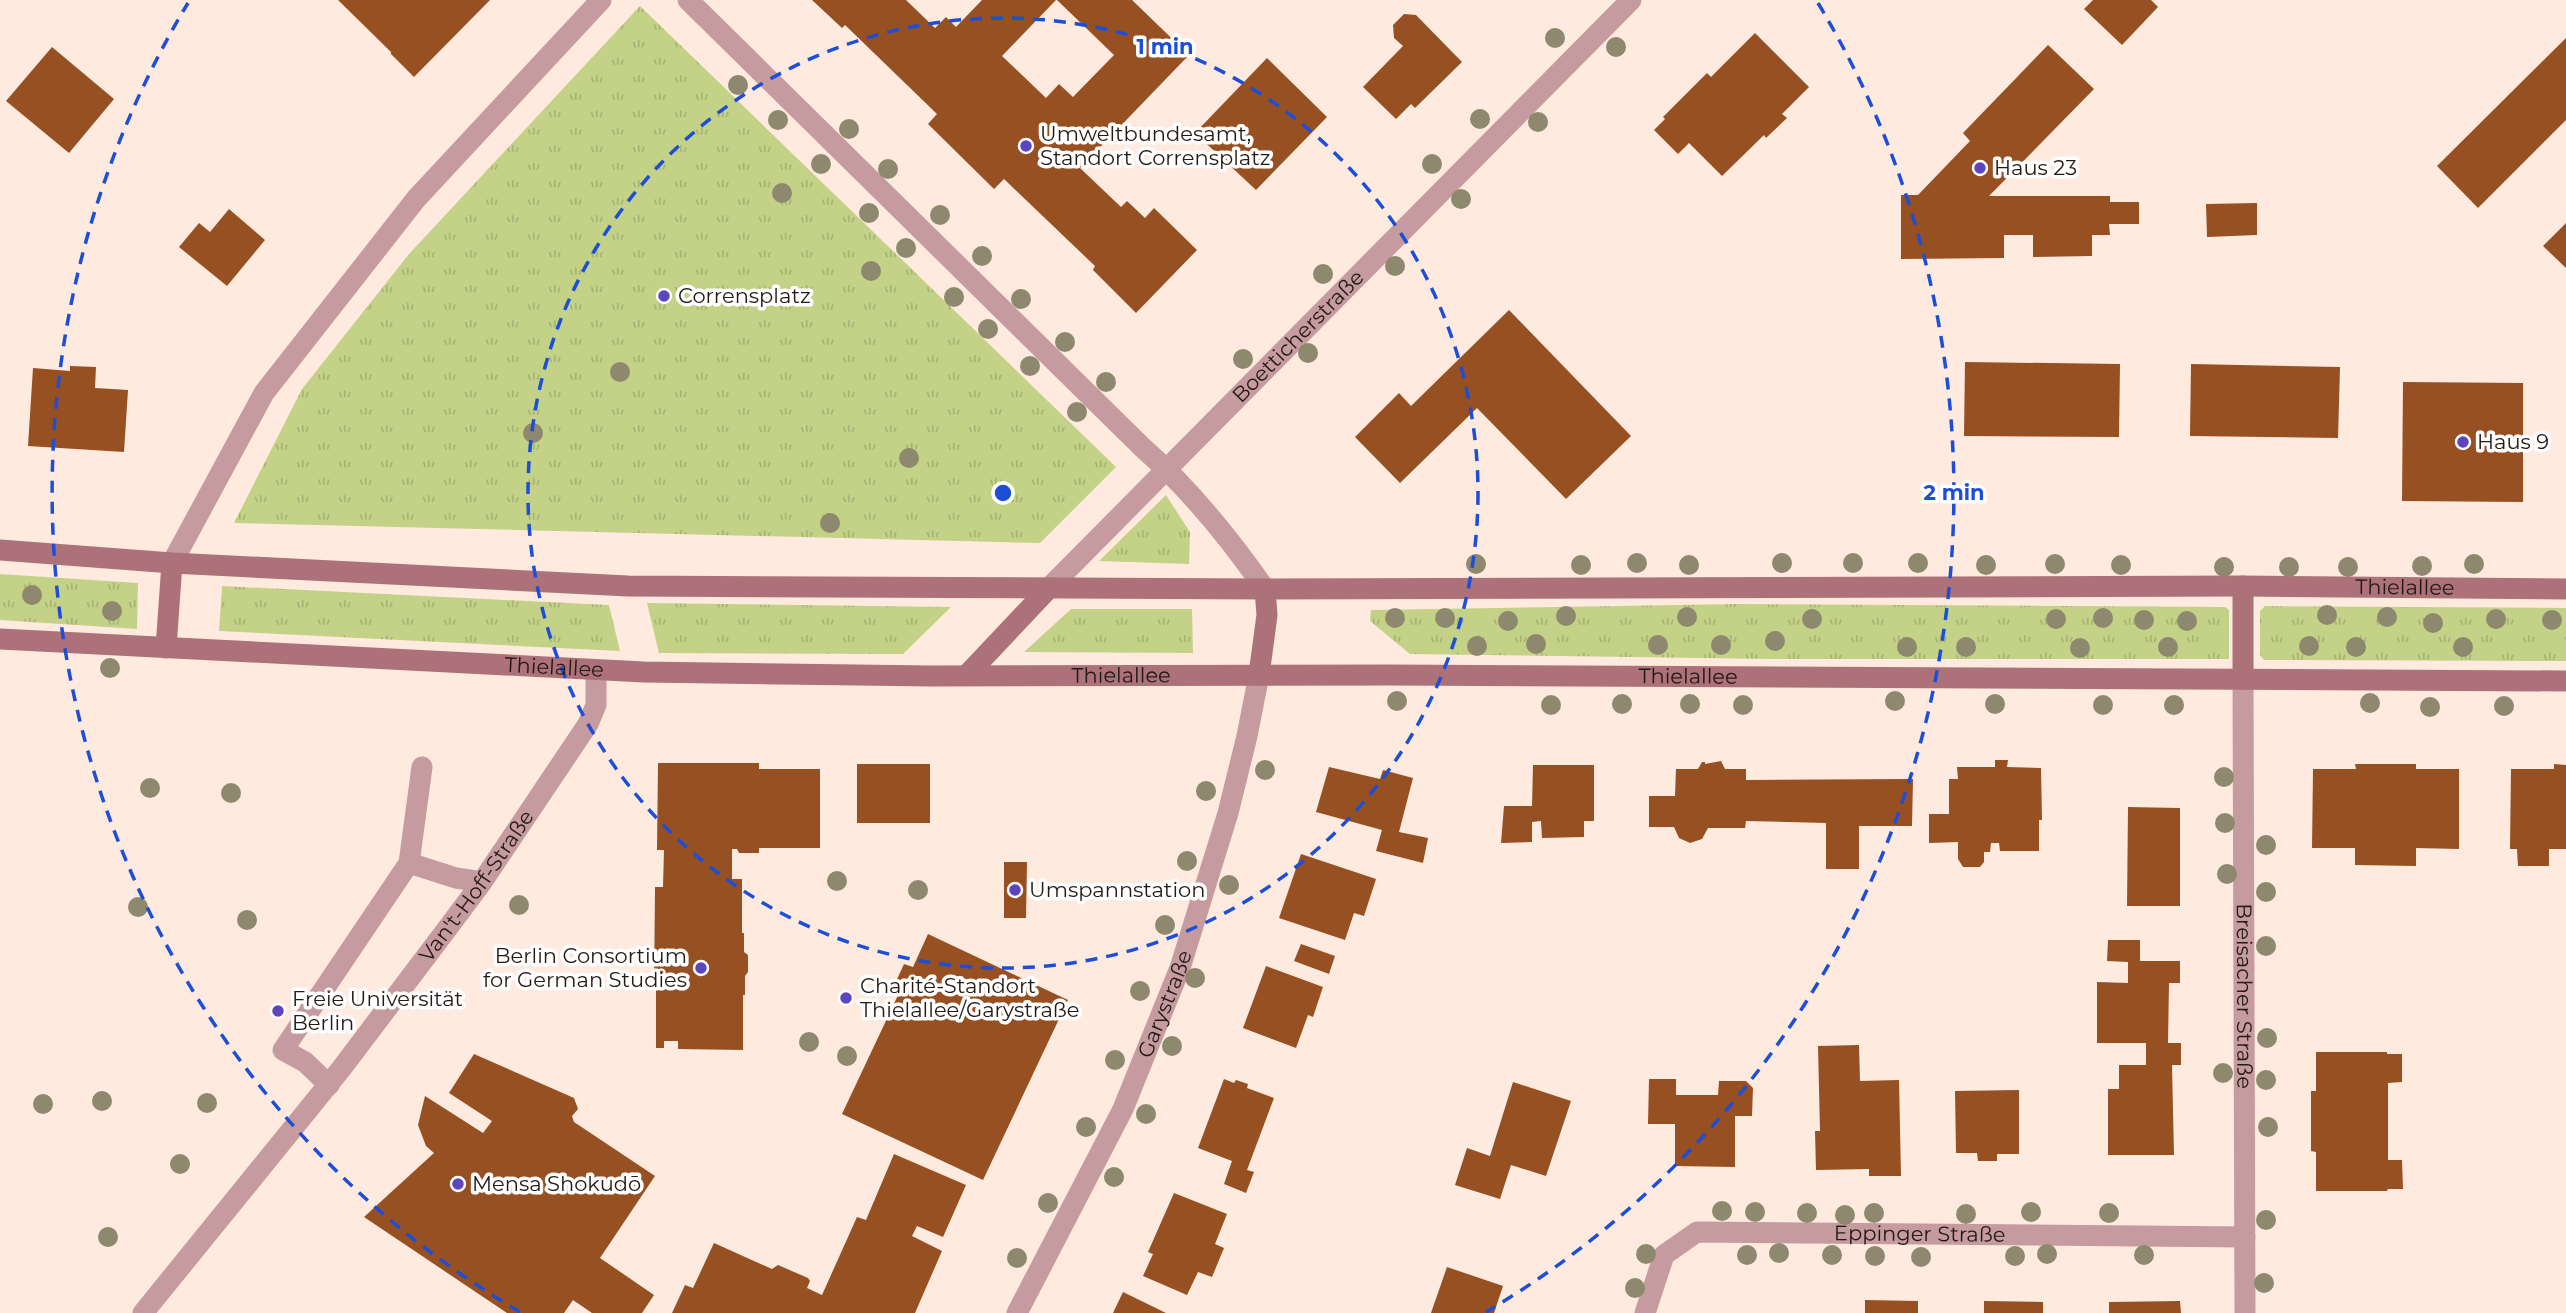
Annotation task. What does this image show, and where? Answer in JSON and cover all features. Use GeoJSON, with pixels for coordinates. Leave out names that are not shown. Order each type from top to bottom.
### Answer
{"type":"FeatureCollection","features":[{"type":"Feature","properties":{"kind":"main road","name":"Thielallee"},"geometry":{"type":"LineString","coordinates":[[0,550],[172,563],[628,586],[1265,589],[2243,586],[2566,589]]}},
{"type":"Feature","properties":{"kind":"main road"},"geometry":{"type":"LineString","coordinates":[[166,648],[172,563]]}},
{"type":"Feature","properties":{"kind":"main road"},"geometry":{"type":"LineString","coordinates":[[2243,586],[2244,679]]}},
{"type":"Feature","properties":{"kind":"main road","name":"Boetticherstraße"},"geometry":{"type":"LineString","coordinates":[[967,676],[1049,588]]}},
{"type":"Feature","properties":{"kind":"main road"},"geometry":{"type":"LineString","coordinates":[[1259,675],[1267,615],[1265,589]]}},
{"type":"Feature","properties":{"kind":"main road","name":"Thielallee"},"geometry":{"type":"LineString","coordinates":[[0,639],[596,671],[967,676],[2566,681]]}},
{"type":"Feature","properties":{"kind":"street"},"geometry":{"type":"LineString","coordinates":[[172,563],[264,393],[416,199],[601,0]]}},
{"type":"Feature","properties":{"kind":"street"},"geometry":{"type":"LineString","coordinates":[[688,0],[1168,470],[1233,544],[1265,589]]}},
{"type":"Feature","properties":{"kind":"street","name":"Boetticherstraße"},"geometry":{"type":"LineString","coordinates":[[1049,588],[1632,0]]}},
{"type":"Feature","properties":{"kind":"street","name":"Van't-Hoff-Straße"},"geometry":{"type":"LineString","coordinates":[[142,1313],[328,1085],[482,882],[588,723],[596,705],[596,671]]}},
{"type":"Feature","properties":{"kind":"street","name":"Garystraße"},"geometry":{"type":"LineString","coordinates":[[1017,1313],[1123,1109],[1180,968],[1228,813],[1259,675]]}},
{"type":"Feature","properties":{"kind":"street","name":"Breisacher Straße"},"geometry":{"type":"LineString","coordinates":[[2244,679],[2245,1313]]}},
{"type":"Feature","properties":{"kind":"street"},"geometry":{"type":"LineString","coordinates":[[328,1085],[305,1062],[283,1050],[409,863],[422,767]]}},
{"type":"Feature","properties":{"kind":"street"},"geometry":{"type":"LineString","coordinates":[[409,863],[456,878],[482,882]]}},
{"type":"Feature","properties":{"kind":"street","name":"Eppinger Straße"},"geometry":{"type":"LineString","coordinates":[[1645,1313],[1664,1255],[1697,1232],[2245,1237]]}},
{"type":"Feature","properties":{"kind":"green space","name":"Corrensplatz"},"geometry":{"type":"Polygon","coordinates":[[[640,6],[1116,467],[1040,543],[234,523],[302,389],[409,254],[640,6]]]}},
{"type":"Feature","properties":{"kind":"green space"},"geometry":{"type":"Polygon","coordinates":[[[1166,495],[1190,532],[1189,564],[1099,561],[1166,495]]]}},
{"type":"Feature","properties":{"kind":"green space"},"geometry":{"type":"Polygon","coordinates":[[[0,574],[138,583],[137,629],[0,620],[0,574]]]}},
{"type":"Feature","properties":{"kind":"green space"},"geometry":{"type":"Polygon","coordinates":[[[222,586],[609,605],[620,651],[219,631],[222,586]]]}},
{"type":"Feature","properties":{"kind":"green space"},"geometry":{"type":"Polygon","coordinates":[[[647,603],[951,607],[903,654],[659,653],[647,603]]]}},
{"type":"Feature","properties":{"kind":"green space"},"geometry":{"type":"Polygon","coordinates":[[[1737,604],[2225,607],[2229,610],[2229,659],[1771,659],[1410,654],[1370,621],[1371,610],[1737,604]]]}},
{"type":"Feature","properties":{"kind":"green space"},"geometry":{"type":"Polygon","coordinates":[[[2265,606],[2566,608],[2566,661],[2264,660],[2260,655],[2260,611],[2265,606]]]}},
{"type":"Feature","properties":{"kind":"green space"},"geometry":{"type":"Polygon","coordinates":[[[1071,609],[1192,609],[1193,653],[1024,652],[1071,609]]]}},
{"type":"Feature","properties":{"kind":"building"},"geometry":{"type":"Polygon","coordinates":[[[338,0],[490,0],[414,77],[338,0]]]}},
{"type":"Feature","properties":{"kind":"building","name":"Umweltbundesamt, Standort Corrensplatz"},"geometry":{"type":"Polygon","coordinates":[[[812,0],[906,0],[935,28],[946,17],[956,27],[982,0],[1056,0],[1002,56],[1046,98],[1059,84],[1073,97],[1114,55],[1057,0],[1132,0],[1189,55],[1080,168],[1121,207],[1127,201],[1145,218],[1154,208],[1197,250],[1136,313],[1093,270],[1095,266],[1004,179],[994,189],[928,124],[937,114],[845,25],[842,28],[812,0]]]}},
{"type":"Feature","properties":{"kind":"building"},"geometry":{"type":"Polygon","coordinates":[[[2093,0],[2151,0],[2158,7],[2122,45],[2084,9],[2093,0]]]}},
{"type":"Feature","properties":{"kind":"building"},"geometry":{"type":"Polygon","coordinates":[[[1404,14],[1416,15],[1462,62],[1415,108],[1411,104],[1396,119],[1363,87],[1403,46],[1394,38],[1393,25],[1404,14]]]}},
{"type":"Feature","properties":{"kind":"building"},"geometry":{"type":"Polygon","coordinates":[[[1755,33],[1809,87],[1782,114],[1787,118],[1766,138],[1764,135],[1722,176],[1689,143],[1678,154],[1654,130],[1665,119],[1663,117],[1707,73],[1711,77],[1755,33]]]}},
{"type":"Feature","properties":{"kind":"building"},"geometry":{"type":"Polygon","coordinates":[[[2566,38],[2566,120],[2478,208],[2437,166],[2566,38]]]}},
{"type":"Feature","properties":{"kind":"building","name":"Haus 23"},"geometry":{"type":"Polygon","coordinates":[[[2048,45],[2094,89],[1989,196],[2110,196],[2110,202],[2139,202],[2139,224],[2109,224],[2110,235],[2092,235],[2092,256],[2033,257],[2033,235],[2004,235],[2004,258],[1901,259],[1901,195],[1918,195],[1970,141],[1963,133],[2048,45]]]}},
{"type":"Feature","properties":{"kind":"building"},"geometry":{"type":"Polygon","coordinates":[[[52,47],[114,99],[69,153],[6,101],[52,47]]]}},
{"type":"Feature","properties":{"kind":"building"},"geometry":{"type":"Polygon","coordinates":[[[1267,58],[1327,117],[1256,190],[1195,133],[1267,58]]]}},
{"type":"Feature","properties":{"kind":"building"},"geometry":{"type":"Polygon","coordinates":[[[2257,203],[2257,235],[2207,237],[2206,204],[2257,203]]]}},
{"type":"Feature","properties":{"kind":"building"},"geometry":{"type":"Polygon","coordinates":[[[229,209],[265,240],[227,286],[179,247],[199,223],[210,232],[229,209]]]}},
{"type":"Feature","properties":{"kind":"building"},"geometry":{"type":"Polygon","coordinates":[[[2566,223],[2566,268],[2543,246],[2566,223]]]}},
{"type":"Feature","properties":{"kind":"building"},"geometry":{"type":"Polygon","coordinates":[[[1509,310],[1631,436],[1566,499],[1477,408],[1400,483],[1355,437],[1399,393],[1411,406],[1509,310]]]}},
{"type":"Feature","properties":{"kind":"building"},"geometry":{"type":"Polygon","coordinates":[[[1965,362],[2120,364],[2119,437],[1964,436],[1965,362]]]}},
{"type":"Feature","properties":{"kind":"building"},"geometry":{"type":"Polygon","coordinates":[[[2191,364],[2340,367],[2338,438],[2190,436],[2191,364]]]}},
{"type":"Feature","properties":{"kind":"building"},"geometry":{"type":"Polygon","coordinates":[[[70,366],[96,367],[95,388],[128,390],[124,452],[28,446],[33,368],[70,371],[70,366]]]}},
{"type":"Feature","properties":{"kind":"building","name":"Haus 9"},"geometry":{"type":"Polygon","coordinates":[[[2403,382],[2523,383],[2523,502],[2402,501],[2403,382]]]}},
{"type":"Feature","properties":{"kind":"building"},"geometry":{"type":"Polygon","coordinates":[[[1995,760],[2008,760],[2007,767],[2041,768],[2042,820],[2039,820],[2039,851],[2000,851],[1999,843],[1991,843],[1990,852],[1984,852],[1984,862],[1980,867],[1963,867],[1958,859],[1958,842],[1929,843],[1929,814],[1949,814],[1949,779],[1958,779],[1957,767],[1995,767],[1995,760]]]}},
{"type":"Feature","properties":{"kind":"building"},"geometry":{"type":"Polygon","coordinates":[[[1721,761],[1725,769],[1746,769],[1746,780],[1913,779],[1912,826],[1859,826],[1859,869],[1826,869],[1826,823],[1746,821],[1745,828],[1708,828],[1702,839],[1690,843],[1679,838],[1674,827],[1649,827],[1649,796],[1675,796],[1676,769],[1698,769],[1702,762],[1705,764],[1721,761]]]}},
{"type":"Feature","properties":{"kind":"building"},"geometry":{"type":"Polygon","coordinates":[[[658,763],[759,763],[759,769],[820,769],[820,848],[759,848],[759,853],[739,853],[737,849],[732,849],[732,879],[742,879],[742,933],[744,952],[748,955],[748,972],[743,995],[743,1050],[678,1049],[678,1041],[664,1041],[664,1048],[656,1048],[655,887],[663,887],[664,850],[657,850],[658,763]]]}},
{"type":"Feature","properties":{"kind":"building"},"geometry":{"type":"Polygon","coordinates":[[[857,764],[930,764],[930,823],[857,823],[857,764]]]}},
{"type":"Feature","properties":{"kind":"building"},"geometry":{"type":"Polygon","coordinates":[[[2355,764],[2416,764],[2416,769],[2459,769],[2459,849],[2416,848],[2416,866],[2355,865],[2355,848],[2312,848],[2313,769],[2356,769],[2355,764]]]}},
{"type":"Feature","properties":{"kind":"building"},"geometry":{"type":"Polygon","coordinates":[[[2554,764],[2566,765],[2566,849],[2549,849],[2549,866],[2518,866],[2517,849],[2510,849],[2511,769],[2554,769],[2554,764]]]}},
{"type":"Feature","properties":{"kind":"building"},"geometry":{"type":"Polygon","coordinates":[[[1533,765],[1594,765],[1594,821],[1584,821],[1584,837],[1542,838],[1541,821],[1532,822],[1532,842],[1501,843],[1504,806],[1532,806],[1533,765]]]}},
{"type":"Feature","properties":{"kind":"building"},"geometry":{"type":"Polygon","coordinates":[[[1329,767],[1380,779],[1383,770],[1413,778],[1399,832],[1428,838],[1423,863],[1376,851],[1382,830],[1316,812],[1329,767]]]}},
{"type":"Feature","properties":{"kind":"building"},"geometry":{"type":"Polygon","coordinates":[[[2128,807],[2180,808],[2180,906],[2127,906],[2128,807]]]}},
{"type":"Feature","properties":{"kind":"building"},"geometry":{"type":"Polygon","coordinates":[[[1301,854],[1376,879],[1364,916],[1354,913],[1345,940],[1279,918],[1301,854]]]}},
{"type":"Feature","properties":{"kind":"building","name":"Umspannstation"},"geometry":{"type":"Polygon","coordinates":[[[1004,862],[1027,862],[1026,918],[1004,918],[1004,862]]]}},
{"type":"Feature","properties":{"kind":"building"},"geometry":{"type":"Polygon","coordinates":[[[928,934],[1068,1000],[983,1180],[842,1114],[900,991],[893,988],[904,964],[913,967],[928,934]]]}},
{"type":"Feature","properties":{"kind":"building"},"geometry":{"type":"Polygon","coordinates":[[[2108,940],[2140,940],[2140,961],[2180,961],[2180,983],[2169,983],[2168,1043],[2181,1043],[2181,1065],[2172,1065],[2174,1155],[2108,1155],[2108,1089],[2119,1089],[2119,1065],[2146,1065],[2146,1043],[2097,1043],[2097,982],[2128,983],[2128,962],[2107,961],[2108,940]]]}},
{"type":"Feature","properties":{"kind":"building"},"geometry":{"type":"Polygon","coordinates":[[[1301,944],[1335,956],[1329,974],[1294,961],[1301,944]]]}},
{"type":"Feature","properties":{"kind":"building"},"geometry":{"type":"Polygon","coordinates":[[[1266,966],[1323,987],[1313,1017],[1308,1015],[1296,1048],[1243,1028],[1266,966]]]}},
{"type":"Feature","properties":{"kind":"building"},"geometry":{"type":"Polygon","coordinates":[[[1859,1045],[1860,1081],[1899,1080],[1901,1176],[1869,1176],[1869,1169],[1816,1170],[1815,1131],[1820,1131],[1818,1046],[1859,1045]]]}},
{"type":"Feature","properties":{"kind":"building"},"geometry":{"type":"Polygon","coordinates":[[[2316,1052],[2402,1054],[2402,1082],[2388,1083],[2388,1160],[2402,1160],[2403,1189],[2316,1191],[2316,1152],[2311,1151],[2311,1091],[2316,1091],[2316,1052]]]}},
{"type":"Feature","properties":{"kind":"building"},"geometry":{"type":"Polygon","coordinates":[[[474,1054],[574,1098],[578,1109],[572,1116],[574,1122],[655,1176],[600,1258],[654,1295],[642,1313],[592,1313],[573,1300],[564,1313],[507,1313],[364,1217],[434,1153],[426,1146],[418,1125],[425,1096],[483,1133],[492,1121],[449,1093],[474,1054]]]}},
{"type":"Feature","properties":{"kind":"building"},"geometry":{"type":"Polygon","coordinates":[[[1224,1079],[1248,1084],[1247,1088],[1274,1098],[1247,1170],[1254,1172],[1246,1193],[1224,1184],[1232,1161],[1198,1148],[1224,1079]]]}},
{"type":"Feature","properties":{"kind":"building"},"geometry":{"type":"Polygon","coordinates":[[[1649,1079],[1676,1079],[1676,1095],[1718,1095],[1719,1081],[1746,1081],[1753,1088],[1752,1116],[1735,1116],[1735,1167],[1675,1166],[1675,1124],[1648,1124],[1649,1079]]]}},
{"type":"Feature","properties":{"kind":"building"},"geometry":{"type":"Polygon","coordinates":[[[1513,1082],[1571,1101],[1546,1176],[1511,1165],[1500,1199],[1455,1185],[1467,1148],[1490,1156],[1513,1082]]]}},
{"type":"Feature","properties":{"kind":"building"},"geometry":{"type":"Polygon","coordinates":[[[2019,1090],[2019,1154],[1997,1154],[1997,1161],[1978,1161],[1977,1153],[1956,1153],[1955,1091],[2019,1090]]]}},
{"type":"Feature","properties":{"kind":"building"},"geometry":{"type":"Polygon","coordinates":[[[894,1154],[966,1185],[943,1237],[917,1226],[912,1236],[942,1251],[915,1313],[672,1313],[685,1285],[693,1288],[714,1243],[772,1269],[778,1265],[808,1278],[810,1281],[807,1288],[822,1295],[857,1217],[866,1220],[894,1154]]]}},
{"type":"Feature","properties":{"kind":"building"},"geometry":{"type":"Polygon","coordinates":[[[1174,1193],[1227,1214],[1215,1244],[1224,1248],[1212,1277],[1198,1272],[1187,1295],[1143,1276],[1153,1254],[1148,1252],[1174,1193]]]}},
{"type":"Feature","properties":{"kind":"building"},"geometry":{"type":"Polygon","coordinates":[[[1447,1267],[1503,1286],[1494,1313],[1431,1313],[1447,1267]]]}},
{"type":"Feature","properties":{"kind":"building"},"geometry":{"type":"Polygon","coordinates":[[[1123,1292],[1166,1313],[1113,1313],[1123,1292]]]}},
{"type":"Feature","properties":{"kind":"building"},"geometry":{"type":"Polygon","coordinates":[[[1865,1300],[1918,1301],[1918,1313],[1865,1313],[1865,1300]]]}},
{"type":"Feature","properties":{"kind":"building"},"geometry":{"type":"Polygon","coordinates":[[[1984,1301],[2043,1302],[2043,1313],[1984,1313],[1984,1301]]]}},
{"type":"Feature","properties":{"kind":"building"},"geometry":{"type":"Polygon","coordinates":[[[2180,1301],[2181,1313],[2109,1313],[2109,1302],[2180,1301]]]}},
{"type":"Feature","properties":{"kind":"place","name":"Umweltbundesamt, Standort Corrensplatz"},"geometry":{"type":"Point","coordinates":[1026,146]}},
{"type":"Feature","properties":{"kind":"place","name":"Haus 23"},"geometry":{"type":"Point","coordinates":[1980,168]}},
{"type":"Feature","properties":{"kind":"place","name":"Corrensplatz"},"geometry":{"type":"Point","coordinates":[664,296]}},
{"type":"Feature","properties":{"kind":"place","name":"Haus 9"},"geometry":{"type":"Point","coordinates":[2463,442]}},
{"type":"Feature","properties":{"kind":"place","name":"Umspannstation"},"geometry":{"type":"Point","coordinates":[1015,890]}},
{"type":"Feature","properties":{"kind":"place","name":"Berlin Consortium for German Studies"},"geometry":{"type":"Point","coordinates":[701,968]}},
{"type":"Feature","properties":{"kind":"place","name":"Charité-Standort Thielallee/Garystraße"},"geometry":{"type":"Point","coordinates":[846,998]}},
{"type":"Feature","properties":{"kind":"place","name":"Freie Universität Berlin"},"geometry":{"type":"Point","coordinates":[278,1011]}},
{"type":"Feature","properties":{"kind":"place","name":"Mensa Shokudō"},"geometry":{"type":"Point","coordinates":[458,1184]}}]}
